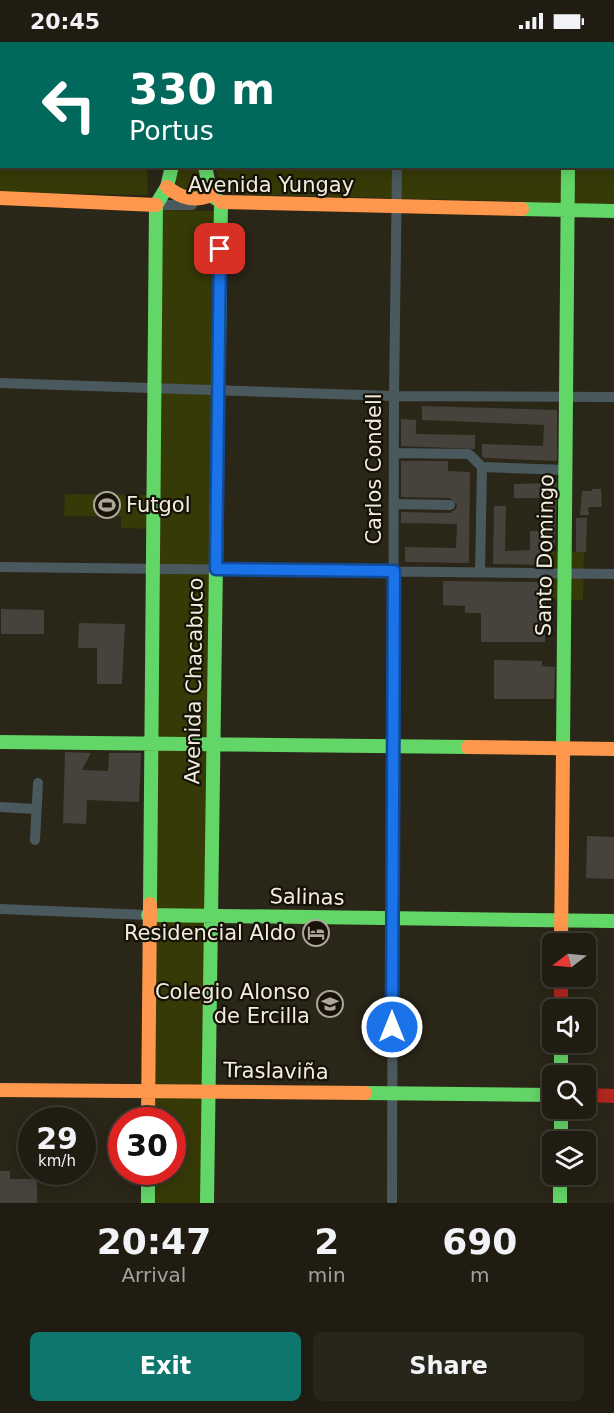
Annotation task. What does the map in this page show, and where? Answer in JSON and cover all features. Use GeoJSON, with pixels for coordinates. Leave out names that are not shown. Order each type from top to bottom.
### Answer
{"type":"FeatureCollection","features":[{"type":"Feature","properties":{"kind":"main road"},"geometry":{"type":"LineString","coordinates":[[156,205],[167,187],[172,168]]}},
{"type":"Feature","properties":{"kind":"main road","name":"Avenida Chacabuco"},"geometry":{"type":"LineString","coordinates":[[206,168],[216,199],[218,390],[207,1203]]}},
{"type":"Feature","properties":{"kind":"main road","name":"Santo Domingo"},"geometry":{"type":"LineString","coordinates":[[561,933],[570,210],[568,168]]}},
{"type":"Feature","properties":{"kind":"main road"},"geometry":{"type":"LineString","coordinates":[[167,187],[178,197],[190,200],[216,199]]}},
{"type":"Feature","properties":{"kind":"main road","name":"Avenida Yungay"},"geometry":{"type":"LineString","coordinates":[[0,198],[156,205]]}},
{"type":"Feature","properties":{"kind":"main road","name":"Avenida Yungay"},"geometry":{"type":"LineString","coordinates":[[216,199],[396,207],[614,212]]}},
{"type":"Feature","properties":{"kind":"main road","name":"Avenida Chacabuco"},"geometry":{"type":"LineString","coordinates":[[148,1107],[156,205]]}},
{"type":"Feature","properties":{"kind":"main road"},"geometry":{"type":"LineString","coordinates":[[0,742],[614,749]]}},
{"type":"Feature","properties":{"kind":"main road","name":"Salinas"},"geometry":{"type":"LineString","coordinates":[[148,915],[614,921]]}},
{"type":"Feature","properties":{"kind":"main road","name":"Traslaviña"},"geometry":{"type":"LineString","coordinates":[[0,1090],[542,1095]]}},
{"type":"Feature","properties":{"kind":"main road"},"geometry":{"type":"LineString","coordinates":[[596,1095],[614,1096]]}},
{"type":"Feature","properties":{"kind":"main road"},"geometry":{"type":"LineString","coordinates":[[148,1185],[148,1203]]}},
{"type":"Feature","properties":{"kind":"main road"},"geometry":{"type":"LineString","coordinates":[[560,1185],[560,1203]]}},
{"type":"Feature","properties":{"kind":"street","name":"Carlos Condell"},"geometry":{"type":"LineString","coordinates":[[392,1203],[392,918],[395,745],[394,396],[397,168]]}},
{"type":"Feature","properties":{"kind":"street","name":"Avenida Yungay"},"geometry":{"type":"LineString","coordinates":[[156,205],[216,199]]}},
{"type":"Feature","properties":{"kind":"street"},"geometry":{"type":"LineString","coordinates":[[0,383],[394,396],[614,397]]}},
{"type":"Feature","properties":{"kind":"street"},"geometry":{"type":"LineString","coordinates":[[394,453],[469,454],[482,467],[567,470]]}},
{"type":"Feature","properties":{"kind":"street"},"geometry":{"type":"LineString","coordinates":[[480,572],[482,467]]}},
{"type":"Feature","properties":{"kind":"street"},"geometry":{"type":"LineString","coordinates":[[394,504],[450,505]]}},
{"type":"Feature","properties":{"kind":"street"},"geometry":{"type":"LineString","coordinates":[[0,567],[614,574]]}},
{"type":"Feature","properties":{"kind":"street"},"geometry":{"type":"LineString","coordinates":[[35,840],[38,783]]}},
{"type":"Feature","properties":{"kind":"street"},"geometry":{"type":"LineString","coordinates":[[0,807],[36,809]]}},
{"type":"Feature","properties":{"kind":"street","name":"Salinas"},"geometry":{"type":"LineString","coordinates":[[0,909],[148,915]]}},
{"type":"Feature","properties":{"kind":"green space"},"geometry":{"type":"Polygon","coordinates":[[[0,168],[147,168],[148,195],[0,192],[0,168]]]}},
{"type":"Feature","properties":{"kind":"green space"},"geometry":{"type":"Polygon","coordinates":[[[176,168],[204,168],[208,189],[195,197],[176,184],[176,168]]]}},
{"type":"Feature","properties":{"kind":"green space"},"geometry":{"type":"Polygon","coordinates":[[[215,168],[614,168],[614,204],[224,194],[215,168]]]}},
{"type":"Feature","properties":{"kind":"green space"},"geometry":{"type":"Polygon","coordinates":[[[163,210],[216,211],[201,1203],[151,1203],[151,1185],[186,1185],[186,1107],[151,1107],[163,210]]]}},
{"type":"Feature","properties":{"kind":"green space","name":"Futgol"},"geometry":{"type":"Polygon","coordinates":[[[65,494],[149,495],[149,529],[121,528],[121,516],[64,516],[65,494]]]}},
{"type":"Feature","properties":{"kind":"green space"},"geometry":{"type":"Polygon","coordinates":[[[547,551],[584,552],[583,600],[546,599],[547,551]]]}},
{"type":"Feature","properties":{"kind":"building"},"geometry":{"type":"Polygon","coordinates":[[[422,406],[557,410],[557,461],[484,458],[482,456],[482,444],[543,446],[544,425],[422,420],[422,406]]]}},
{"type":"Feature","properties":{"kind":"building"},"geometry":{"type":"Polygon","coordinates":[[[401,419],[416,420],[416,434],[475,435],[475,449],[401,446],[401,419]]]}},
{"type":"Feature","properties":{"kind":"building"},"geometry":{"type":"Polygon","coordinates":[[[401,461],[448,461],[448,471],[470,472],[469,563],[405,562],[405,547],[456,548],[457,524],[401,523],[401,512],[450,513],[456,509],[457,505],[450,498],[401,497],[401,461]]]}},
{"type":"Feature","properties":{"kind":"building"},"geometry":{"type":"Polygon","coordinates":[[[557,483],[555,546],[542,546],[541,565],[493,564],[494,506],[506,506],[505,551],[530,550],[530,531],[543,531],[543,498],[514,498],[514,484],[557,483]]]}},
{"type":"Feature","properties":{"kind":"building"},"geometry":{"type":"Polygon","coordinates":[[[592,489],[601,489],[602,507],[588,507],[589,515],[580,515],[582,491],[592,491],[592,489]]]}},
{"type":"Feature","properties":{"kind":"building"},"geometry":{"type":"Polygon","coordinates":[[[576,518],[587,518],[586,552],[576,552],[576,518]]]}},
{"type":"Feature","properties":{"kind":"building"},"geometry":{"type":"Polygon","coordinates":[[[443,581],[545,582],[545,642],[481,642],[481,613],[465,613],[465,606],[443,605],[443,581]]]}},
{"type":"Feature","properties":{"kind":"building"},"geometry":{"type":"Polygon","coordinates":[[[1,609],[44,610],[44,634],[1,634],[1,609]]]}},
{"type":"Feature","properties":{"kind":"building"},"geometry":{"type":"Polygon","coordinates":[[[79,623],[125,624],[122,684],[97,684],[97,648],[78,648],[79,623]]]}},
{"type":"Feature","properties":{"kind":"building"},"geometry":{"type":"Polygon","coordinates":[[[494,660],[542,661],[542,666],[555,667],[554,699],[494,699],[494,660]]]}},
{"type":"Feature","properties":{"kind":"building"},"geometry":{"type":"Polygon","coordinates":[[[65,752],[91,753],[82,770],[108,771],[109,753],[141,753],[139,802],[87,800],[86,824],[63,823],[65,752]]]}},
{"type":"Feature","properties":{"kind":"building"},"geometry":{"type":"Polygon","coordinates":[[[587,836],[614,837],[614,879],[586,878],[587,836]]]}},
{"type":"Feature","properties":{"kind":"building"},"geometry":{"type":"Polygon","coordinates":[[[0,1171],[10,1171],[10,1179],[18,1179],[18,1185],[37,1185],[37,1203],[0,1203],[0,1171]]]}},
{"type":"Feature","properties":{"kind":"traffic: fast"},"geometry":{"type":"LineString","coordinates":[[150,904],[156,205],[167,187],[172,168]]}},
{"type":"Feature","properties":{"kind":"traffic: fast"},"geometry":{"type":"LineString","coordinates":[[205,168],[211,195],[218,200]]}},
{"type":"Feature","properties":{"kind":"traffic: fast"},"geometry":{"type":"LineString","coordinates":[[563,750],[568,168]]}},
{"type":"Feature","properties":{"kind":"traffic: fast"},"geometry":{"type":"LineString","coordinates":[[219,345],[221,202]]}},
{"type":"Feature","properties":{"kind":"traffic: fast"},"geometry":{"type":"LineString","coordinates":[[522,209],[614,211]]}},
{"type":"Feature","properties":{"kind":"traffic: fast"},"geometry":{"type":"LineString","coordinates":[[207,1203],[217,492]]}},
{"type":"Feature","properties":{"kind":"traffic: fast"},"geometry":{"type":"LineString","coordinates":[[0,742],[468,747]]}},
{"type":"Feature","properties":{"kind":"traffic: fast"},"geometry":{"type":"LineString","coordinates":[[148,915],[614,921]]}},
{"type":"Feature","properties":{"kind":"traffic: fast"},"geometry":{"type":"LineString","coordinates":[[561,1053],[561,1065]]}},
{"type":"Feature","properties":{"kind":"traffic: fast"},"geometry":{"type":"LineString","coordinates":[[365,1093],[542,1095]]}},
{"type":"Feature","properties":{"kind":"traffic: fast"},"geometry":{"type":"LineString","coordinates":[[561,1119],[561,1131]]}},
{"type":"Feature","properties":{"kind":"traffic: fast"},"geometry":{"type":"LineString","coordinates":[[148,1185],[148,1203]]}},
{"type":"Feature","properties":{"kind":"traffic: fast"},"geometry":{"type":"LineString","coordinates":[[560,1185],[560,1203]]}},
{"type":"Feature","properties":{"kind":"traffic: slow"},"geometry":{"type":"LineString","coordinates":[[167,187],[188,198],[211,195]]}},
{"type":"Feature","properties":{"kind":"traffic: slow"},"geometry":{"type":"LineString","coordinates":[[0,198],[156,205]]}},
{"type":"Feature","properties":{"kind":"traffic: slow"},"geometry":{"type":"LineString","coordinates":[[221,202],[522,209]]}},
{"type":"Feature","properties":{"kind":"traffic: slow"},"geometry":{"type":"LineString","coordinates":[[468,747],[614,749]]}},
{"type":"Feature","properties":{"kind":"traffic: slow"},"geometry":{"type":"LineString","coordinates":[[561,933],[563,750]]}},
{"type":"Feature","properties":{"kind":"traffic: slow"},"geometry":{"type":"LineString","coordinates":[[148,1107],[150,904]]}},
{"type":"Feature","properties":{"kind":"traffic: slow"},"geometry":{"type":"LineString","coordinates":[[0,1090],[365,1093]]}},
{"type":"Feature","properties":{"kind":"traffic: jam"},"geometry":{"type":"LineString","coordinates":[[217,492],[219,345]]}},
{"type":"Feature","properties":{"kind":"traffic: jam"},"geometry":{"type":"LineString","coordinates":[[561,987],[561,999]]}},
{"type":"Feature","properties":{"kind":"traffic: jam"},"geometry":{"type":"LineString","coordinates":[[596,1095],[614,1096]]}},
{"type":"Feature","properties":{"kind":"place","name":"Futgol"},"geometry":{"type":"Point","coordinates":[107,505]}},
{"type":"Feature","properties":{"kind":"place","name":"Residencial Aldo"},"geometry":{"type":"Point","coordinates":[316,933]}},
{"type":"Feature","properties":{"kind":"place","name":"Colegio Alonso de Ercilla"},"geometry":{"type":"Point","coordinates":[330,1004]}},
{"type":"Feature","properties":{"kind":"route"},"geometry":{"type":"LineString","coordinates":[[220,249],[216,569],[394,571],[392,1027]]}}]}
